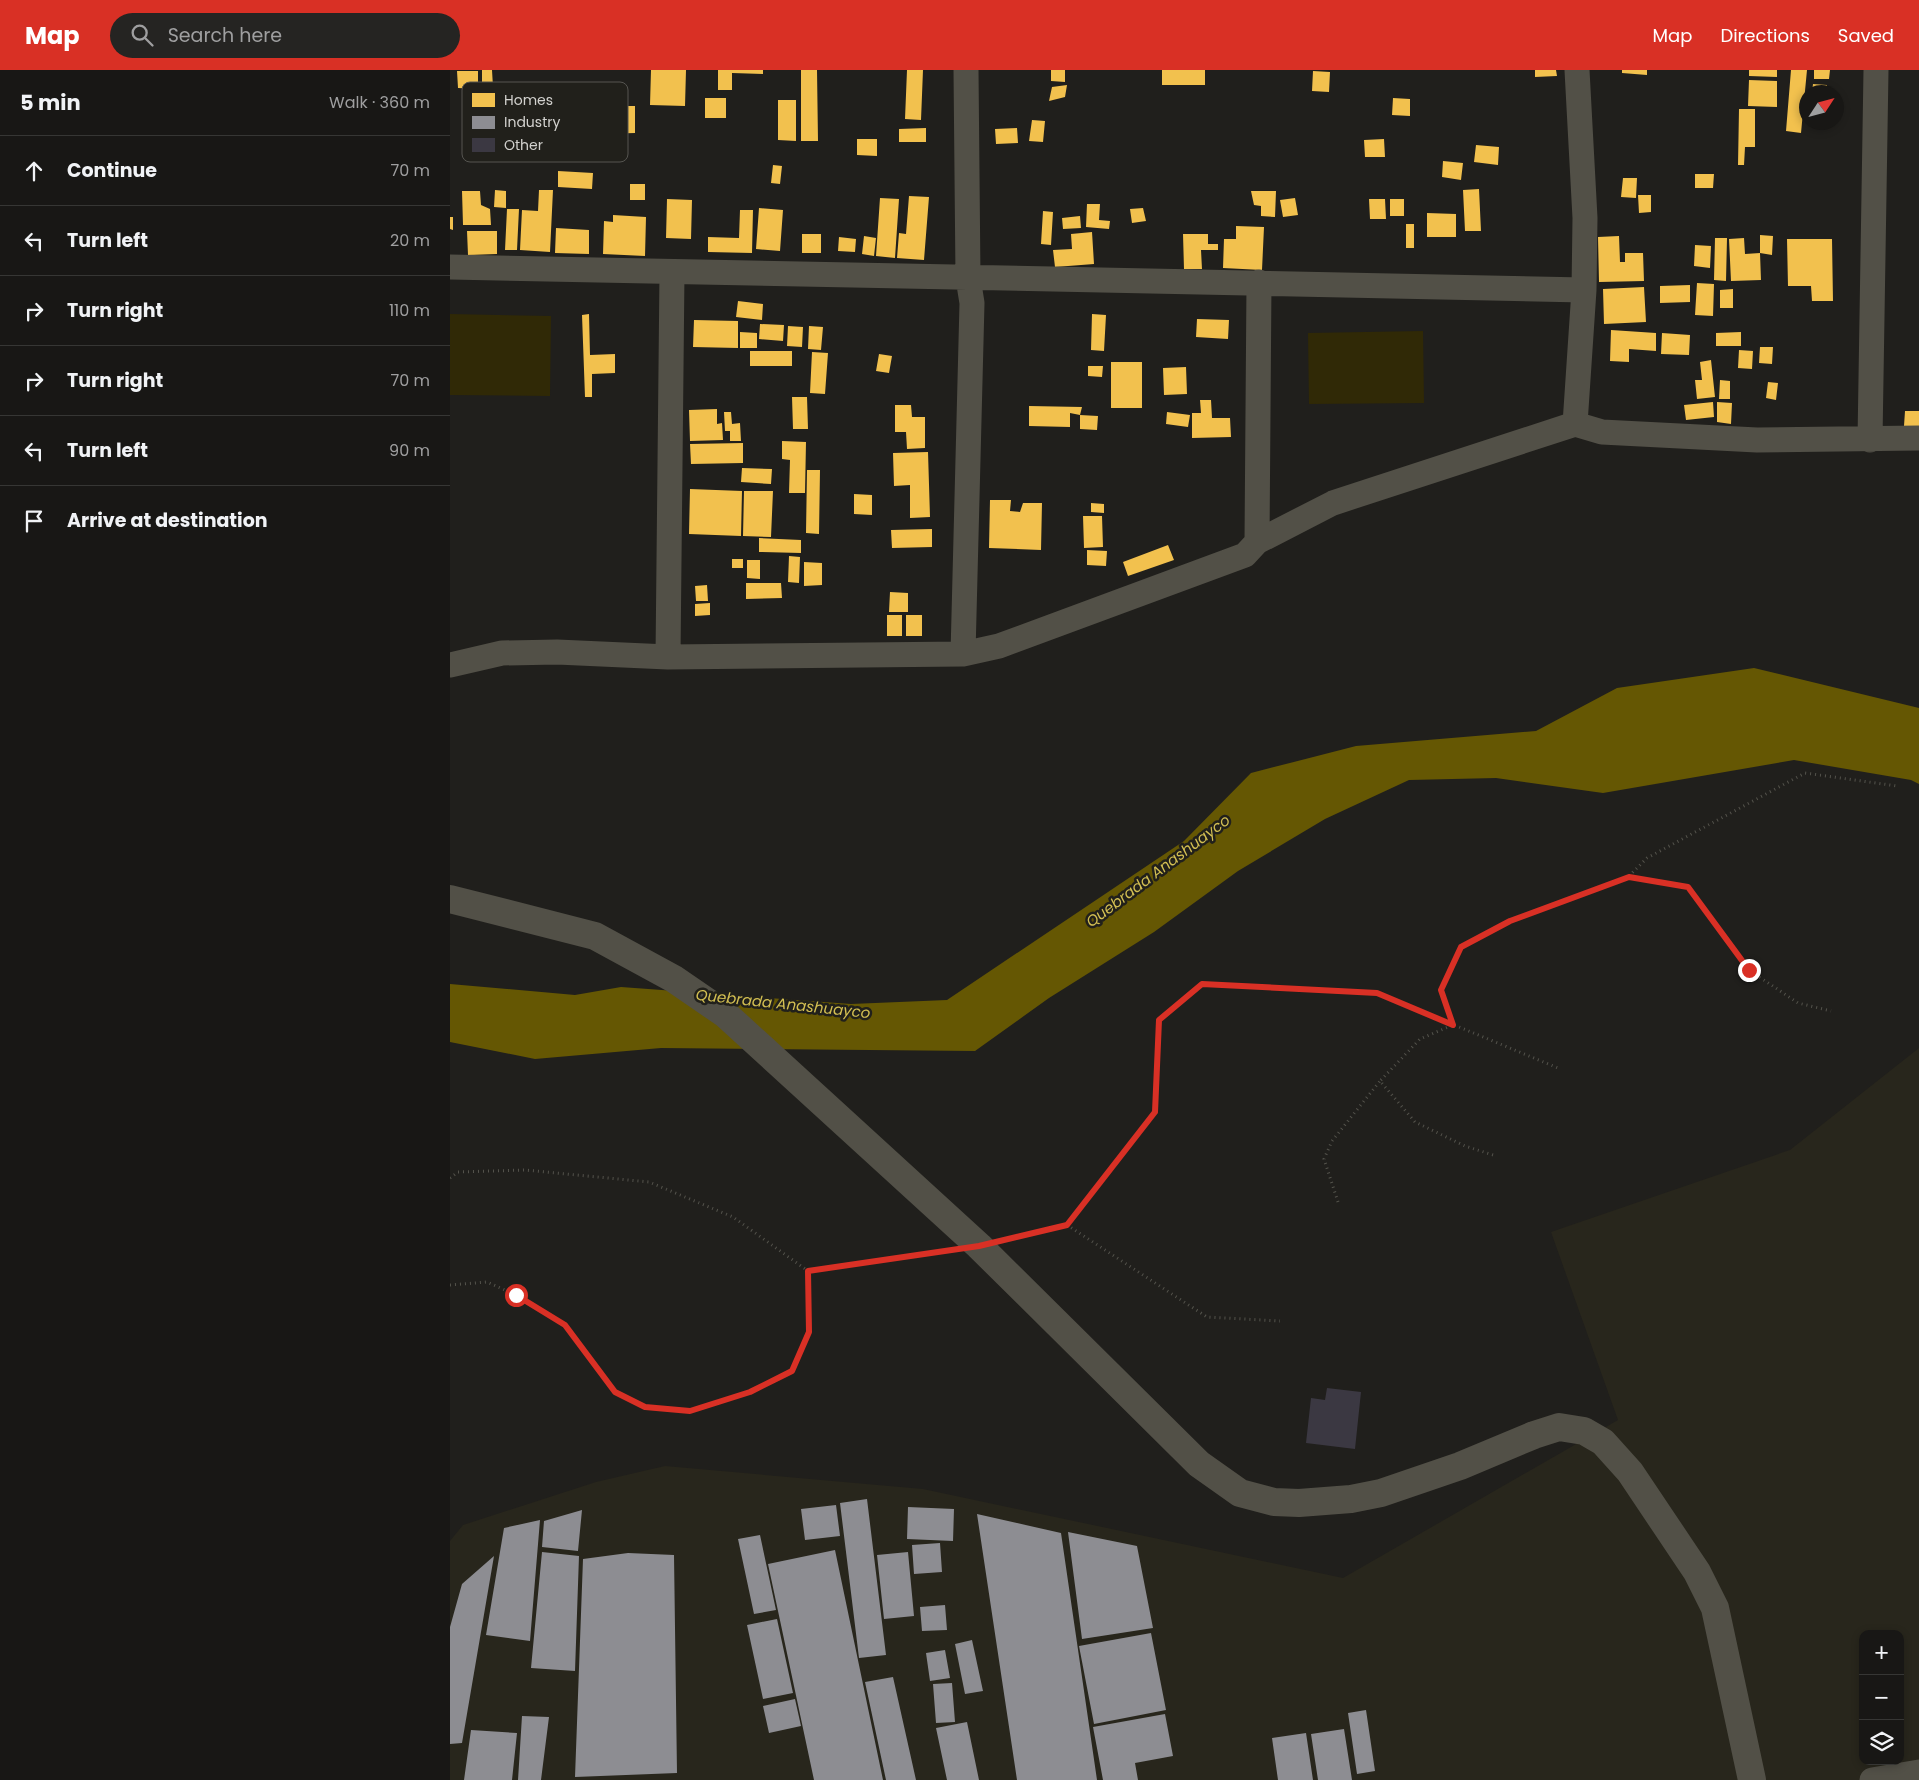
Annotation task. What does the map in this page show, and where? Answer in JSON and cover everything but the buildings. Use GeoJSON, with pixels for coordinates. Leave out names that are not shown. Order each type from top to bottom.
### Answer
{"type":"FeatureCollection","features":[{"type":"Feature","properties":{"kind":"street"},"geometry":{"type":"LineString","coordinates":[[964,654],[972,303],[968,278],[966,70]]}},
{"type":"Feature","properties":{"kind":"street"},"geometry":{"type":"LineString","coordinates":[[1575,424],[1584,290],[1585,218],[1577,70]]}},
{"type":"Feature","properties":{"kind":"street"},"geometry":{"type":"LineString","coordinates":[[1870,440],[1876,70]]}},
{"type":"Feature","properties":{"kind":"street"},"geometry":{"type":"LineString","coordinates":[[450,267],[1584,290]]}},
{"type":"Feature","properties":{"kind":"street"},"geometry":{"type":"LineString","coordinates":[[668,657],[672,272]]}},
{"type":"Feature","properties":{"kind":"street"},"geometry":{"type":"LineString","coordinates":[[1257,542],[1259,282]]}},
{"type":"Feature","properties":{"kind":"street"},"geometry":{"type":"LineString","coordinates":[[450,664],[502,653],[557,652],[668,657],[964,654],[1000,646],[1245,555],[1257,542],[1333,504],[1575,424],[1602,432],[1757,440],[1919,438]]}},
{"type":"Feature","properties":{"kind":"street"},"geometry":{"type":"LineString","coordinates":[[450,899],[595,936],[674,979],[726,1014],[979,1246],[1198,1464],[1240,1492],[1274,1502],[1299,1503],[1350,1499],[1381,1493],[1460,1466],[1534,1435],[1559,1427],[1584,1431],[1603,1442],[1630,1472],[1697,1572],[1716,1608],[1752,1780]]}},
{"type":"Feature","properties":{"kind":"street"},"geometry":{"type":"LineString","coordinates":[[1872,1780],[1919,1772]]}},
{"type":"Feature","properties":{"kind":"path"},"geometry":{"type":"LineString","coordinates":[[1453,1025],[1441,990],[1461,947],[1510,921],[1629,877],[1647,858],[1806,773],[1896,786]]}},
{"type":"Feature","properties":{"kind":"path"},"geometry":{"type":"LineString","coordinates":[[1629,877],[1688,887],[1749,970],[1798,1003],[1831,1011]]}},
{"type":"Feature","properties":{"kind":"path"},"geometry":{"type":"LineString","coordinates":[[450,1178],[458,1172],[525,1170],[649,1182],[733,1217],[808,1271],[979,1246],[1067,1225],[1155,1112],[1159,1020],[1202,984],[1377,993],[1558,1068]]}},
{"type":"Feature","properties":{"kind":"path"},"geometry":{"type":"LineString","coordinates":[[1338,1202],[1324,1159],[1332,1141],[1380,1081],[1420,1039],[1453,1025]]}},
{"type":"Feature","properties":{"kind":"path"},"geometry":{"type":"LineString","coordinates":[[1380,1081],[1415,1122],[1465,1146],[1493,1155]]}},
{"type":"Feature","properties":{"kind":"path"},"geometry":{"type":"LineString","coordinates":[[1067,1225],[1208,1317],[1280,1321]]}},
{"type":"Feature","properties":{"kind":"path"},"geometry":{"type":"LineString","coordinates":[[450,1285],[487,1282],[516,1295],[565,1325],[615,1392],[645,1407],[690,1411],[750,1392],[792,1371],[809,1332],[808,1271]]}},
{"type":"Feature","properties":{"kind":"shaded area"},"geometry":{"type":"Polygon","coordinates":[[[450,314],[551,316],[550,396],[450,395],[450,314]]]}},
{"type":"Feature","properties":{"kind":"shaded area"},"geometry":{"type":"Polygon","coordinates":[[[1423,331],[1424,403],[1309,404],[1308,333],[1423,331]]]}},
{"type":"Feature","properties":{"kind":"shaded area"},"geometry":{"type":"Polygon","coordinates":[[[1919,1048],[1919,1780],[450,1780],[450,1541],[463,1525],[596,1482],[665,1466],[923,1489],[1343,1578],[1618,1420],[1551,1232],[1790,1150],[1919,1048]]]}},
{"type":"Feature","properties":{"kind":"water","name":"Quebrada Anashuayco"},"geometry":{"type":"Polygon","coordinates":[[[1754,668],[1919,708],[1919,784],[1911,780],[1794,760],[1603,793],[1496,778],[1409,780],[1325,819],[1238,871],[1154,932],[1049,998],[975,1051],[661,1048],[535,1059],[450,1042],[450,984],[575,995],[621,987],[851,1004],[947,1000],[1184,841],[1251,773],[1356,746],[1536,731],[1617,688],[1754,668]]]}},
{"type":"Feature","properties":{"kind":"route"},"geometry":{"type":"LineString","coordinates":[[516,1295],[565,1325],[615,1392],[645,1407],[690,1411],[750,1392],[792,1371],[809,1332],[808,1271],[979,1246],[1067,1225],[1155,1112],[1159,1020],[1202,984],[1377,993],[1453,1025],[1441,990],[1461,947],[1510,921],[1629,877],[1688,887],[1749,970]]}}]}
